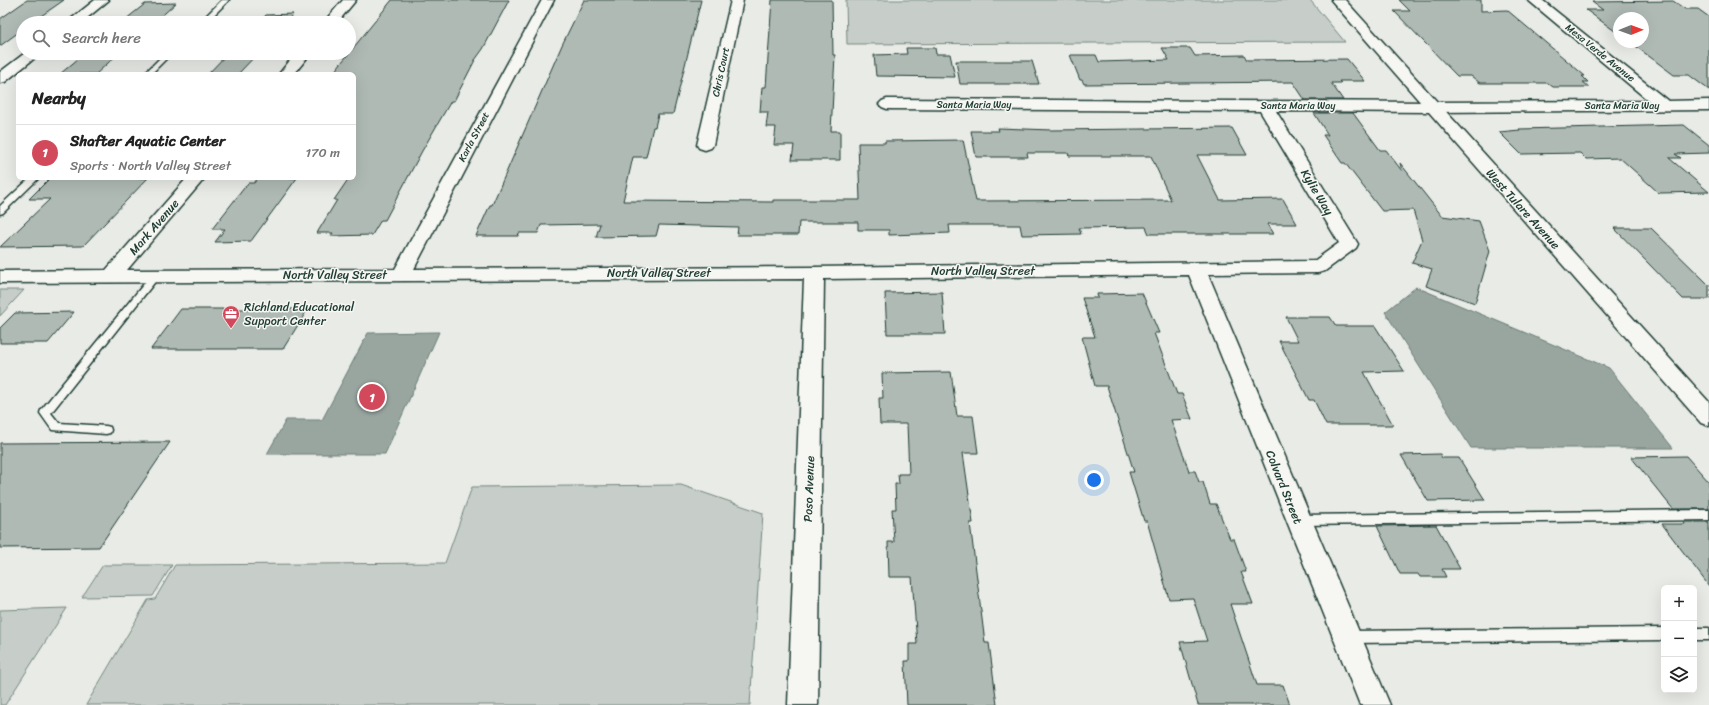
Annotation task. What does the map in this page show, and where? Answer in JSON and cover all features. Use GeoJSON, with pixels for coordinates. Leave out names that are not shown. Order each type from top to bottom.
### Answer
{"type":"FeatureCollection","features":[{"type":"Feature","properties":{"kind":"street"},"geometry":{"type":"LineString","coordinates":[[82,16],[103,0]]}},
{"type":"Feature","properties":{"kind":"street"},"geometry":{"type":"LineString","coordinates":[[336,16],[350,0]]}},
{"type":"Feature","properties":{"kind":"street","name":"Karla Street"},"geometry":{"type":"LineString","coordinates":[[401,275],[548,0]]}},
{"type":"Feature","properties":{"kind":"street","name":"Chris Court"},"geometry":{"type":"LineString","coordinates":[[705,145],[737,0]]}},
{"type":"Feature","properties":{"kind":"street","name":"West Tulare Avenue"},"geometry":{"type":"LineString","coordinates":[[1338,0],[1709,417]]}},
{"type":"Feature","properties":{"kind":"street","name":"Mesa Verde Avenue"},"geometry":{"type":"LineString","coordinates":[[1534,0],[1665,106]]}},
{"type":"Feature","properties":{"kind":"street"},"geometry":{"type":"LineString","coordinates":[[0,79],[25,60]]}},
{"type":"Feature","properties":{"kind":"street"},"geometry":{"type":"LineString","coordinates":[[288,72],[298,60]]}},
{"type":"Feature","properties":{"kind":"street","name":"Santa Maria Way"},"geometry":{"type":"LineString","coordinates":[[887,104],[1433,107],[1709,105]]}},
{"type":"Feature","properties":{"kind":"street","name":"Kylie Way"},"geometry":{"type":"LineString","coordinates":[[1265,106],[1349,244],[1318,267]]}},
{"type":"Feature","properties":{"kind":"street","name":"Mark Avenue"},"geometry":{"type":"LineString","coordinates":[[112,276],[194,180]]}},
{"type":"Feature","properties":{"kind":"street","name":"North Valley Street"},"geometry":{"type":"LineString","coordinates":[[0,277],[814,273],[1318,267]]}},
{"type":"Feature","properties":{"kind":"street","name":"Colvard Street"},"geometry":{"type":"LineString","coordinates":[[1196,269],[1374,705]]}},
{"type":"Feature","properties":{"kind":"street","name":"Poso Avenue"},"geometry":{"type":"LineString","coordinates":[[803,705],[814,273]]}},
{"type":"Feature","properties":{"kind":"lane"},"geometry":{"type":"LineString","coordinates":[[209,16],[226,0]]}},
{"type":"Feature","properties":{"kind":"lane"},"geometry":{"type":"LineString","coordinates":[[149,72],[162,60]]}},
{"type":"Feature","properties":{"kind":"lane"},"geometry":{"type":"LineString","coordinates":[[0,211],[33,180]]}},
{"type":"Feature","properties":{"kind":"lane"},"geometry":{"type":"LineString","coordinates":[[106,430],[56,427],[45,413],[155,276]]}},
{"type":"Feature","properties":{"kind":"lane"},"geometry":{"type":"LineString","coordinates":[[1298,520],[1709,515]]}},
{"type":"Feature","properties":{"kind":"lane"},"geometry":{"type":"LineString","coordinates":[[1346,637],[1661,634]]}},
{"type":"Feature","properties":{"kind":"lane"},"geometry":{"type":"LineString","coordinates":[[1697,634],[1709,634]]}},
{"type":"Feature","properties":{"kind":"shaded area"},"geometry":{"type":"Polygon","coordinates":[[[846,0],[1310,0],[1345,42],[847,44],[846,0]]]}},
{"type":"Feature","properties":{"kind":"shaded area"},"geometry":{"type":"Polygon","coordinates":[[[1416,287],[1609,368],[1673,448],[1471,448],[1385,312],[1416,287]]]}},
{"type":"Feature","properties":{"kind":"shaded area"},"geometry":{"type":"Polygon","coordinates":[[[0,290],[24,290],[0,316],[0,290]]]}},
{"type":"Feature","properties":{"kind":"shaded area"},"geometry":{"type":"Polygon","coordinates":[[[439,332],[385,454],[267,454],[286,420],[322,420],[368,333],[439,332]]]}},
{"type":"Feature","properties":{"kind":"shaded area"},"geometry":{"type":"Polygon","coordinates":[[[681,485],[763,513],[750,705],[86,705],[148,600],[155,599],[175,565],[445,563],[472,487],[681,485]]]}},
{"type":"Feature","properties":{"kind":"shaded area"},"geometry":{"type":"Polygon","coordinates":[[[103,565],[172,565],[153,596],[82,597],[103,565]]]}},
{"type":"Feature","properties":{"kind":"shaded area"},"geometry":{"type":"Polygon","coordinates":[[[67,608],[5,705],[0,705],[0,610],[67,608]]]}},
{"type":"Feature","properties":{"kind":"building"},"geometry":{"type":"Polygon","coordinates":[[[27,0],[64,0],[41,16],[16,16],[16,34],[0,46],[0,19],[27,0]]]}},
{"type":"Feature","properties":{"kind":"building"},"geometry":{"type":"Polygon","coordinates":[[[392,0],[509,0],[454,101],[451,101],[422,151],[385,220],[381,220],[372,235],[331,236],[333,233],[317,233],[337,200],[334,200],[348,180],[356,180],[356,72],[334,72],[344,60],[356,60],[356,45],[392,0]]]}},
{"type":"Feature","properties":{"kind":"building"},"geometry":{"type":"Polygon","coordinates":[[[584,0],[701,0],[673,114],[658,114],[655,127],[653,127],[646,157],[633,157],[623,201],[773,202],[773,200],[860,200],[858,143],[885,143],[885,141],[963,140],[976,201],[1171,200],[1151,156],[1069,156],[1068,153],[1027,153],[1028,157],[976,157],[971,131],[999,131],[998,128],[1051,130],[1232,128],[1247,155],[1197,155],[1220,200],[1283,199],[1297,224],[1267,224],[1273,234],[1149,234],[1146,227],[1079,228],[1081,234],[1022,235],[1020,225],[949,225],[950,233],[889,235],[889,230],[858,230],[858,222],[799,222],[798,235],[737,235],[738,227],[659,225],[656,236],[596,237],[600,224],[541,225],[538,233],[519,233],[518,236],[476,236],[490,205],[492,205],[562,45],[584,0]]]}},
{"type":"Feature","properties":{"kind":"building"},"geometry":{"type":"Polygon","coordinates":[[[772,0],[832,0],[833,55],[835,55],[831,131],[840,131],[840,160],[792,160],[794,145],[774,145],[776,127],[766,127],[768,112],[760,112],[762,87],[766,87],[772,0]]]}},
{"type":"Feature","properties":{"kind":"building"},"geometry":{"type":"Polygon","coordinates":[[[1399,0],[1481,0],[1481,11],[1507,10],[1585,76],[1582,76],[1588,82],[1583,82],[1589,87],[1553,87],[1548,83],[1480,83],[1471,76],[1457,76],[1394,11],[1410,11],[1399,0]]]}},
{"type":"Feature","properties":{"kind":"building"},"geometry":{"type":"Polygon","coordinates":[[[1673,1],[1685,9],[1698,9],[1709,17],[1709,90],[1689,75],[1674,75],[1638,48],[1649,48],[1649,12],[1613,12],[1613,30],[1586,10],[1603,10],[1592,2],[1673,1]]]}},
{"type":"Feature","properties":{"kind":"building"},"geometry":{"type":"Polygon","coordinates":[[[176,3],[162,16],[130,16],[145,4],[176,3]]]}},
{"type":"Feature","properties":{"kind":"building"},"geometry":{"type":"Polygon","coordinates":[[[293,14],[291,16],[265,16],[293,14]]]}},
{"type":"Feature","properties":{"kind":"building"},"geometry":{"type":"Polygon","coordinates":[[[906,48],[935,48],[936,54],[950,54],[955,77],[876,76],[874,55],[907,54],[906,48]]]}},
{"type":"Feature","properties":{"kind":"building"},"geometry":{"type":"Polygon","coordinates":[[[1162,48],[1190,48],[1195,56],[1244,55],[1247,60],[1347,59],[1365,81],[1339,81],[1341,83],[1331,83],[1343,100],[1305,100],[1293,82],[1084,84],[1082,80],[1080,80],[1070,55],[1096,55],[1099,62],[1169,60],[1162,48]]]}},
{"type":"Feature","properties":{"kind":"building"},"geometry":{"type":"Polygon","coordinates":[[[77,60],[111,60],[98,72],[62,72],[77,60]]]}},
{"type":"Feature","properties":{"kind":"building"},"geometry":{"type":"Polygon","coordinates":[[[221,60],[251,60],[240,72],[210,72],[221,60]]]}},
{"type":"Feature","properties":{"kind":"building"},"geometry":{"type":"Polygon","coordinates":[[[956,61],[1032,61],[1039,84],[960,84],[956,61]]]}},
{"type":"Feature","properties":{"kind":"building"},"geometry":{"type":"Polygon","coordinates":[[[1314,113],[1353,113],[1380,150],[1386,150],[1402,171],[1400,163],[1442,216],[1479,221],[1490,251],[1475,303],[1426,286],[1432,269],[1412,263],[1422,240],[1413,210],[1382,211],[1345,163],[1342,163],[1323,135],[1328,135],[1314,113]]]}},
{"type":"Feature","properties":{"kind":"building"},"geometry":{"type":"Polygon","coordinates":[[[1684,125],[1709,145],[1709,153],[1675,154],[1681,158],[1669,158],[1709,192],[1659,193],[1620,158],[1586,159],[1580,153],[1521,154],[1499,132],[1520,130],[1519,129],[1684,125]]]}},
{"type":"Feature","properties":{"kind":"building"},"geometry":{"type":"Polygon","coordinates":[[[48,180],[146,180],[83,246],[0,247],[50,199],[29,199],[48,180]]]}},
{"type":"Feature","properties":{"kind":"building"},"geometry":{"type":"Polygon","coordinates":[[[256,180],[296,180],[251,241],[215,242],[225,229],[212,229],[248,183],[254,183],[256,180]]]}},
{"type":"Feature","properties":{"kind":"building"},"geometry":{"type":"Polygon","coordinates":[[[1614,228],[1651,228],[1709,285],[1709,299],[1683,299],[1614,228]]]}},
{"type":"Feature","properties":{"kind":"building"},"geometry":{"type":"Polygon","coordinates":[[[942,292],[945,334],[887,334],[885,293],[942,292]]]}},
{"type":"Feature","properties":{"kind":"building"},"geometry":{"type":"Polygon","coordinates":[[[1142,293],[1159,333],[1154,333],[1177,394],[1182,394],[1192,419],[1171,420],[1189,471],[1195,471],[1199,482],[1203,482],[1210,504],[1216,504],[1230,539],[1234,539],[1246,572],[1241,572],[1253,604],[1230,604],[1257,685],[1283,685],[1290,705],[1198,705],[1180,642],[1207,641],[1193,598],[1169,599],[1147,521],[1144,521],[1129,472],[1134,472],[1107,386],[1095,386],[1082,337],[1095,337],[1082,298],[1098,298],[1097,294],[1142,293]]]}},
{"type":"Feature","properties":{"kind":"building","name":"Richland Educational Support Center"},"geometry":{"type":"Polygon","coordinates":[[[181,309],[308,309],[283,349],[151,349],[181,309]]]}},
{"type":"Feature","properties":{"kind":"building"},"geometry":{"type":"Polygon","coordinates":[[[74,312],[48,343],[0,343],[0,328],[15,313],[74,312]]]}},
{"type":"Feature","properties":{"kind":"building"},"geometry":{"type":"Polygon","coordinates":[[[1286,317],[1330,317],[1336,326],[1375,326],[1404,371],[1364,372],[1393,425],[1326,425],[1314,400],[1309,400],[1279,341],[1298,341],[1286,317]]]}},
{"type":"Feature","properties":{"kind":"building"},"geometry":{"type":"Polygon","coordinates":[[[951,372],[957,416],[973,416],[978,453],[963,453],[973,523],[970,523],[985,643],[989,643],[997,705],[907,705],[905,661],[909,661],[909,644],[917,644],[912,577],[889,577],[888,542],[894,542],[892,509],[896,509],[895,484],[899,484],[898,474],[909,474],[907,424],[880,424],[879,398],[883,398],[882,373],[951,372]]]}},
{"type":"Feature","properties":{"kind":"building"},"geometry":{"type":"Polygon","coordinates":[[[170,442],[99,547],[0,548],[0,443],[170,442]]]}},
{"type":"Feature","properties":{"kind":"building"},"geometry":{"type":"Polygon","coordinates":[[[1440,454],[1442,458],[1459,458],[1485,500],[1428,501],[1401,455],[1440,454]]]}},
{"type":"Feature","properties":{"kind":"building"},"geometry":{"type":"Polygon","coordinates":[[[1686,456],[1709,482],[1709,509],[1673,509],[1631,457],[1686,456]]]}},
{"type":"Feature","properties":{"kind":"building"},"geometry":{"type":"Polygon","coordinates":[[[1684,522],[1709,522],[1709,586],[1662,524],[1685,524],[1684,522]]]}},
{"type":"Feature","properties":{"kind":"building"},"geometry":{"type":"Polygon","coordinates":[[[1436,525],[1460,569],[1442,569],[1446,577],[1420,577],[1418,574],[1400,574],[1377,526],[1436,525]]]}},
{"type":"Feature","properties":{"kind":"place","name":"Richland Educational Support Center"},"geometry":{"type":"Point","coordinates":[231,329]}},
{"type":"Feature","properties":{"kind":"place","name":"Shafter Aquatic Center"},"geometry":{"type":"Point","coordinates":[372,397]}}]}
